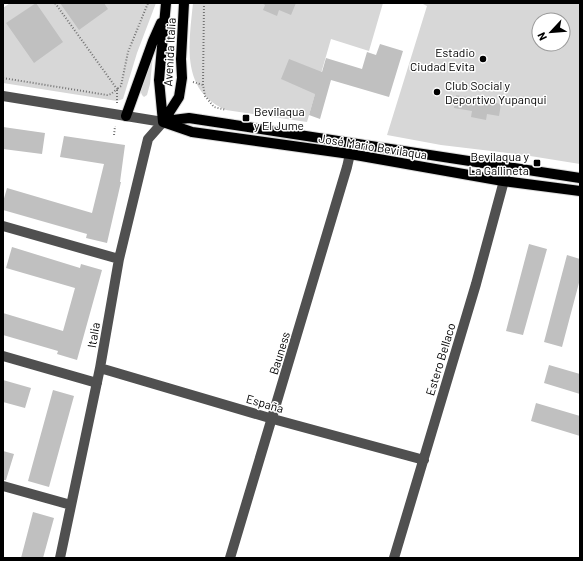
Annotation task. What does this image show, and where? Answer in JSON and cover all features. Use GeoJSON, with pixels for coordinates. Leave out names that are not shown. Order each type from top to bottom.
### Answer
{"type":"FeatureCollection","features":[{"type":"Feature","properties":{"kind":"main road","name":"Avenida Italia"},"geometry":{"type":"LineString","coordinates":[[163,122],[159,80],[166,3]]}},
{"type":"Feature","properties":{"kind":"main road","name":"Avenida Italia"},"geometry":{"type":"LineString","coordinates":[[163,122],[179,97],[182,78],[181,60],[184,3]]}},
{"type":"Feature","properties":{"kind":"main road"},"geometry":{"type":"LineString","coordinates":[[120,115],[164,16]]}},
{"type":"Feature","properties":{"kind":"main road","name":"José Mario Bevilaqua"},"geometry":{"type":"LineString","coordinates":[[163,122],[189,118],[580,178]]}},
{"type":"Feature","properties":{"kind":"main road","name":"José Mario Bevilaqua"},"geometry":{"type":"LineString","coordinates":[[163,122],[192,132],[350,154],[503,181],[580,191]]}},
{"type":"Feature","properties":{"kind":"street","name":"José Mario Bevilaqua"},"geometry":{"type":"LineString","coordinates":[[3,96],[163,122]]}},
{"type":"Feature","properties":{"kind":"street","name":"Italia"},"geometry":{"type":"LineString","coordinates":[[60,558],[100,368],[120,258],[148,139],[163,122]]}},
{"type":"Feature","properties":{"kind":"street","name":"Bauness"},"geometry":{"type":"LineString","coordinates":[[230,558],[350,154]]}},
{"type":"Feature","properties":{"kind":"street","name":"Estero Bellaco"},"geometry":{"type":"LineString","coordinates":[[394,558],[476,284],[508,166]]}},
{"type":"Feature","properties":{"kind":"street"},"geometry":{"type":"LineString","coordinates":[[3,226],[120,258]]}},
{"type":"Feature","properties":{"kind":"street"},"geometry":{"type":"LineString","coordinates":[[3,356],[97,383]]}},
{"type":"Feature","properties":{"kind":"street","name":"España"},"geometry":{"type":"LineString","coordinates":[[100,368],[272,419],[424,460]]}},
{"type":"Feature","properties":{"kind":"street"},"geometry":{"type":"LineString","coordinates":[[3,486],[71,505]]}},
{"type":"Feature","properties":{"kind":"path"},"geometry":{"type":"LineString","coordinates":[[55,3],[117,89],[120,115],[114,135]]}},
{"type":"Feature","properties":{"kind":"path"},"geometry":{"type":"LineString","coordinates":[[3,78],[107,95],[111,94],[121,86],[128,52],[148,3]]}},
{"type":"Feature","properties":{"kind":"path"},"geometry":{"type":"LineString","coordinates":[[204,3],[203,85],[205,96],[214,107],[226,110]]}},
{"type":"Feature","properties":{"kind":"shaded area"},"geometry":{"type":"Polygon","coordinates":[[[10,3],[156,3],[137,53],[123,99],[117,101],[3,83],[3,8],[10,3]]]}},
{"type":"Feature","properties":{"kind":"shaded area"},"geometry":{"type":"Polygon","coordinates":[[[193,3],[383,3],[369,51],[331,39],[307,122],[226,110],[211,101],[201,91],[194,78],[191,64],[190,34],[193,3]]]}},
{"type":"Feature","properties":{"kind":"shaded area"},"geometry":{"type":"Polygon","coordinates":[[[421,3],[580,3],[580,164],[524,155],[441,145],[387,135],[427,6],[421,3]]]}},
{"type":"Feature","properties":{"kind":"shaded area"},"geometry":{"type":"Polygon","coordinates":[[[153,55],[150,84],[147,95],[144,97],[140,90],[153,55]]]}},
{"type":"Feature","properties":{"kind":"building"},"geometry":{"type":"Polygon","coordinates":[[[36,3],[63,42],[34,63],[6,23],[36,3]]]}},
{"type":"Feature","properties":{"kind":"building"},"geometry":{"type":"Polygon","coordinates":[[[60,3],[104,3],[108,9],[79,30],[60,3]]]}},
{"type":"Feature","properties":{"kind":"building"},"geometry":{"type":"Polygon","coordinates":[[[262,3],[296,3],[291,15],[279,10],[277,16],[263,10],[265,5],[262,3]]]}},
{"type":"Feature","properties":{"kind":"building"},"geometry":{"type":"Polygon","coordinates":[[[380,44],[403,51],[389,97],[331,80],[320,119],[309,115],[315,94],[281,79],[289,59],[322,72],[326,58],[362,69],[367,52],[376,55],[380,44]]]}},
{"type":"Feature","properties":{"kind":"building"},"geometry":{"type":"Polygon","coordinates":[[[456,95],[501,104],[499,116],[487,114],[486,120],[471,117],[472,111],[454,108],[456,95]]]}},
{"type":"Feature","properties":{"kind":"building"},"geometry":{"type":"Polygon","coordinates":[[[3,127],[45,133],[42,154],[3,149],[3,127]]]}},
{"type":"Feature","properties":{"kind":"building"},"geometry":{"type":"Polygon","coordinates":[[[64,136],[125,145],[121,182],[107,243],[86,238],[87,234],[3,210],[3,202],[7,188],[92,213],[104,164],[60,157],[64,136]]]}},
{"type":"Feature","properties":{"kind":"building"},"geometry":{"type":"Polygon","coordinates":[[[529,244],[547,249],[523,335],[506,331],[529,244]]]}},
{"type":"Feature","properties":{"kind":"building"},"geometry":{"type":"Polygon","coordinates":[[[12,247],[80,268],[81,264],[102,270],[77,360],[57,354],[58,351],[3,335],[3,313],[63,331],[75,288],[6,268],[12,247]]]}},
{"type":"Feature","properties":{"kind":"building"},"geometry":{"type":"Polygon","coordinates":[[[567,255],[580,259],[580,279],[562,347],[544,342],[567,255]]]}},
{"type":"Feature","properties":{"kind":"building"},"geometry":{"type":"Polygon","coordinates":[[[549,365],[580,374],[580,394],[544,383],[549,365]]]}},
{"type":"Feature","properties":{"kind":"building"},"geometry":{"type":"Polygon","coordinates":[[[3,380],[31,388],[25,408],[3,402],[3,380]]]}},
{"type":"Feature","properties":{"kind":"building"},"geometry":{"type":"Polygon","coordinates":[[[53,390],[74,396],[49,487],[28,481],[53,390]]]}},
{"type":"Feature","properties":{"kind":"building"},"geometry":{"type":"Polygon","coordinates":[[[536,403],[580,416],[580,436],[531,421],[536,403]]]}},
{"type":"Feature","properties":{"kind":"building"},"geometry":{"type":"Polygon","coordinates":[[[3,451],[14,454],[6,480],[3,480],[3,451]]]}},
{"type":"Feature","properties":{"kind":"building"},"geometry":{"type":"Polygon","coordinates":[[[33,512],[54,518],[43,558],[21,558],[33,512]]]}},
{"type":"Feature","properties":{"kind":"place","name":"Estadio Ciudad Evita"},"geometry":{"type":"Point","coordinates":[483,59]}},
{"type":"Feature","properties":{"kind":"place","name":"Club Social y Deportivo Yupanqui"},"geometry":{"type":"Point","coordinates":[437,92]}},
{"type":"Feature","properties":{"kind":"place","name":"Bevilaqua y El Jume"},"geometry":{"type":"Point","coordinates":[246,118]}},
{"type":"Feature","properties":{"kind":"place","name":"Bevilaqua y La Gallineta"},"geometry":{"type":"Point","coordinates":[537,163]}}]}
